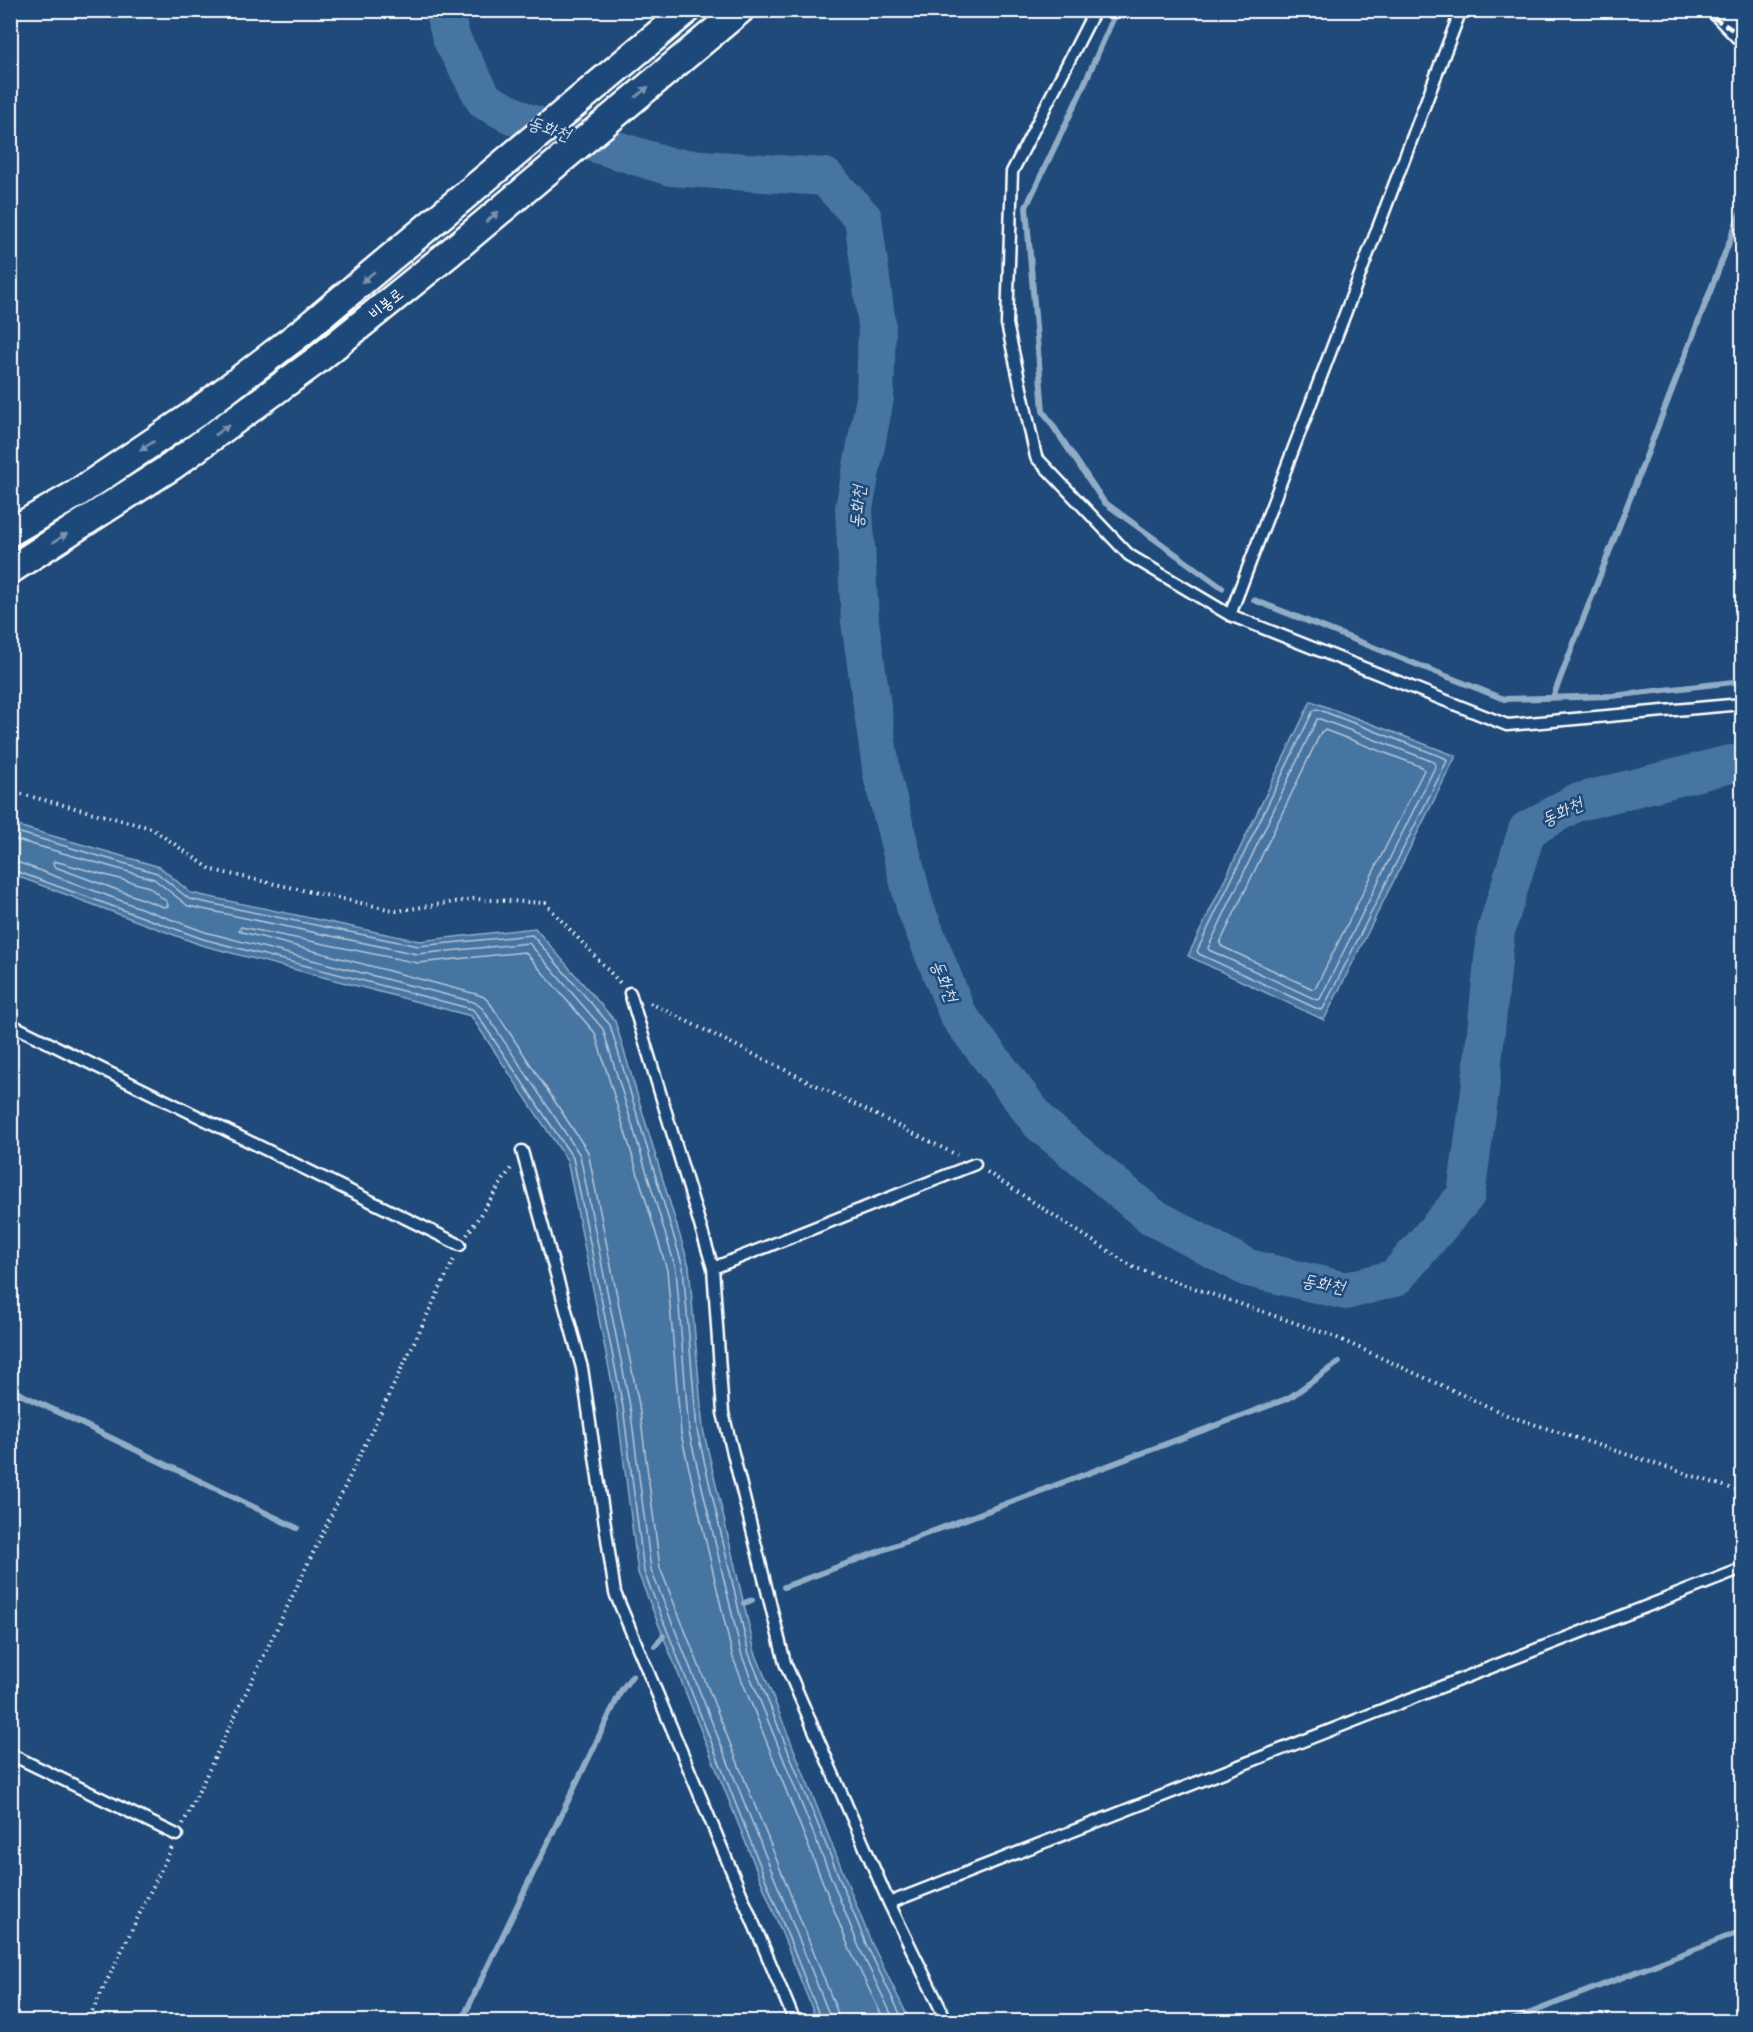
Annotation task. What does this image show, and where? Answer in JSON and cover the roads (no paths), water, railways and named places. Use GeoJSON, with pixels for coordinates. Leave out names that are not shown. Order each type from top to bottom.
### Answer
{"type":"FeatureCollection","features":[{"type":"Feature","properties":{"kind":"street","name":"비봉로"},"geometry":{"type":"LineString","coordinates":[[10,532],[76,494],[196,413],[303,332],[687,10]]}},
{"type":"Feature","properties":{"kind":"street","name":"비봉로"},"geometry":{"type":"LineString","coordinates":[[10,570],[172,466],[317,360],[447,255],[740,10]]}},
{"type":"Feature","properties":{"kind":"street"},"geometry":{"type":"LineString","coordinates":[[1718,10],[1743,35]]}},
{"type":"Feature","properties":{"kind":"lane"},"geometry":{"type":"LineString","coordinates":[[1095,10],[1012,172],[1007,324],[1036,457],[1129,555],[1230,615],[1506,725],[1743,705]]}},
{"type":"Feature","properties":{"kind":"lane"},"geometry":{"type":"LineString","coordinates":[[1230,615],[1461,10]]}},
{"type":"Feature","properties":{"kind":"lane"},"geometry":{"type":"LineString","coordinates":[[630,993],[714,1268],[723,1413],[785,1663],[889,1903],[947,2022]]}},
{"type":"Feature","properties":{"kind":"lane"},"geometry":{"type":"LineString","coordinates":[[10,1024],[460,1245]]}},
{"type":"Feature","properties":{"kind":"lane"},"geometry":{"type":"LineString","coordinates":[[522,1152],[582,1368],[615,1593],[795,2022]]}},
{"type":"Feature","properties":{"kind":"lane"},"geometry":{"type":"LineString","coordinates":[[714,1268],[975,1164]]}},
{"type":"Feature","properties":{"kind":"lane"},"geometry":{"type":"LineString","coordinates":[[889,1903],[1743,1569]]}},
{"type":"Feature","properties":{"kind":"lane"},"geometry":{"type":"LineString","coordinates":[[10,1754],[177,1835]]}},
{"type":"Feature","properties":{"kind":"water"},"geometry":{"type":"Polygon","coordinates":[[[1311,701],[1456,756],[1324,1020],[1188,956],[1311,701]]]}},
{"type":"Feature","properties":{"kind":"water"},"geometry":{"type":"Polygon","coordinates":[[[11,824],[160,867],[191,893],[419,941],[535,928],[615,1021],[689,1266],[703,1429],[755,1652],[871,1942],[910,2021],[817,2021],[638,1573],[617,1408],[567,1160],[471,1016],[201,945],[11,874],[11,824]]]}},
{"type":"Feature","properties":{"kind":"waterway","name":"동화천"},"geometry":{"type":"LineString","coordinates":[[443,10],[452,40],[485,101],[526,122],[671,167],[825,177],[863,218],[877,325],[875,398],[854,508],[860,622],[882,775],[915,907],[958,1015],[1040,1123],[1151,1216],[1248,1268],[1346,1291],[1395,1278],[1466,1195],[1480,1091],[1496,931],[1527,830],[1575,803],[1730,764],[1742,764]]}},
{"type":"Feature","properties":{"kind":"waterway"},"geometry":{"type":"LineString","coordinates":[[1117,10],[1026,207],[1043,411],[1104,502],[1222,588]]}},
{"type":"Feature","properties":{"kind":"waterway"},"geometry":{"type":"LineString","coordinates":[[1553,697],[1742,209]]}},
{"type":"Feature","properties":{"kind":"waterway"},"geometry":{"type":"LineString","coordinates":[[1254,600],[1504,699],[1612,696],[1742,681]]}},
{"type":"Feature","properties":{"kind":"waterway"},"geometry":{"type":"LineString","coordinates":[[784,1587],[1289,1398],[1339,1362]]}},
{"type":"Feature","properties":{"kind":"waterway"},"geometry":{"type":"LineString","coordinates":[[10,1389],[297,1528]]}},
{"type":"Feature","properties":{"kind":"waterway"},"geometry":{"type":"LineString","coordinates":[[744,1603],[752,1600]]}},
{"type":"Feature","properties":{"kind":"waterway"},"geometry":{"type":"LineString","coordinates":[[655,1646],[663,1636]]}},
{"type":"Feature","properties":{"kind":"waterway"},"geometry":{"type":"LineString","coordinates":[[461,2022],[621,1691],[632,1676]]}},
{"type":"Feature","properties":{"kind":"waterway"},"geometry":{"type":"LineString","coordinates":[[1507,2022],[1742,1931]]}},
{"type":"Feature","properties":{"kind":"railway"},"geometry":{"type":"LineString","coordinates":[[1702,10],[1742,36]]}},
{"type":"Feature","properties":{"kind":"railway"},"geometry":{"type":"LineString","coordinates":[[1733,10],[1742,16]]}}]}
